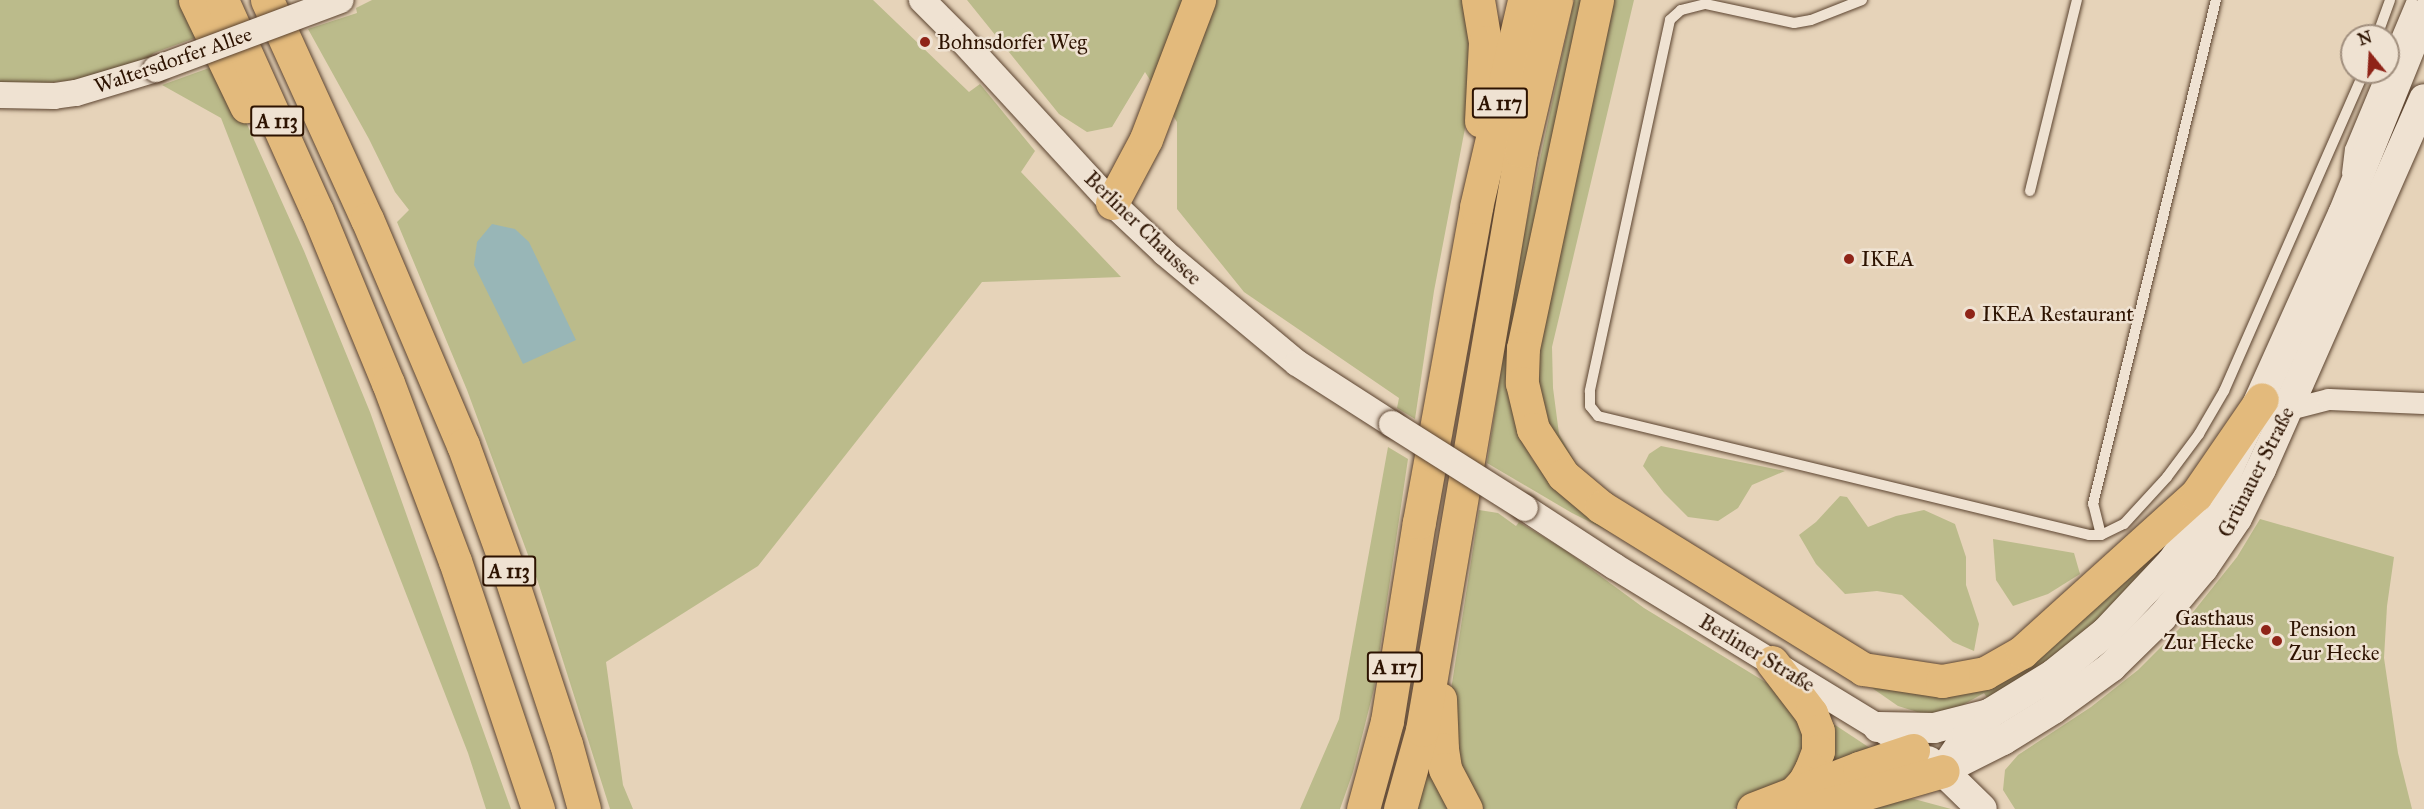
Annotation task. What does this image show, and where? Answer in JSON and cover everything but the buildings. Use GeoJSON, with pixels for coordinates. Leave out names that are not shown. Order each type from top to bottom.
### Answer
{"type":"FeatureCollection","features":[{"type":"Feature","properties":{"kind":"highway"},"geometry":{"type":"LineString","coordinates":[[195,0],[272,160],[317,211]]}},
{"type":"Feature","properties":{"kind":"highway","name":"A 113"},"geometry":{"type":"LineString","coordinates":[[222,0],[317,211],[434,502],[538,809]]}},
{"type":"Feature","properties":{"kind":"highway","name":"A 113"},"geometry":{"type":"LineString","coordinates":[[267,0],[367,219],[463,445],[508,568],[566,744],[584,809]]}},
{"type":"Feature","properties":{"kind":"highway"},"geometry":{"type":"LineString","coordinates":[[1112,203],[1146,139],[1199,0]]}},
{"type":"Feature","properties":{"kind":"highway"},"geometry":{"type":"LineString","coordinates":[[1476,207],[1485,42],[1478,0]]}},
{"type":"Feature","properties":{"kind":"highway","name":"A 117"},"geometry":{"type":"LineString","coordinates":[[1363,809],[1387,721],[1419,522],[1476,207],[1524,0]]}},
{"type":"Feature","properties":{"kind":"highway","name":"A 117"},"geometry":{"type":"LineString","coordinates":[[1400,809],[1422,730],[1442,598],[1521,151],[1556,0]]}},
{"type":"Feature","properties":{"kind":"highway"},"geometry":{"type":"LineString","coordinates":[[1597,0],[1523,348],[1522,383],[1533,429],[1563,475],[1601,507],[1863,669],[1942,681],[1985,673],[2022,652],[2196,495],[2276,404]]}},
{"type":"Feature","properties":{"kind":"highway"},"geometry":{"type":"LineString","coordinates":[[1442,598],[1440,719],[1442,748],[1446,769],[1466,809]]}},
{"type":"Feature","properties":{"kind":"highway"},"geometry":{"type":"LineString","coordinates":[[1772,662],[1811,713],[1818,731],[1818,751],[1804,782],[1802,802]]}},
{"type":"Feature","properties":{"kind":"highway"},"geometry":{"type":"LineString","coordinates":[[1802,802],[1859,768],[1913,750]]}},
{"type":"Feature","properties":{"kind":"highway"},"geometry":{"type":"LineString","coordinates":[[1753,809],[1802,802],[1943,771]]}},
{"type":"Feature","properties":{"kind":"main road","name":"Grünauer Straße"},"geometry":{"type":"LineString","coordinates":[[1943,771],[2003,740],[2053,709],[2110,667],[2162,617],[2203,568],[2237,518],[2343,214],[2399,69],[2424,14]]}},
{"type":"Feature","properties":{"kind":"main road","name":"Grünauer Straße"},"geometry":{"type":"LineString","coordinates":[[1943,771],[1967,736],[1989,714],[2074,659],[2106,632],[2166,569],[2214,503],[2276,404],[2424,99]]}},
{"type":"Feature","properties":{"kind":"main road","name":"Grünauer Straße"},"geometry":{"type":"LineString","coordinates":[[1878,727],[1934,728],[1989,714]]}},
{"type":"Feature","properties":{"kind":"main road","name":"Berliner Straße"},"geometry":{"type":"LineString","coordinates":[[1913,750],[1943,771],[1982,809]]}},
{"type":"Feature","properties":{"kind":"street","name":"Waltersdorfer Allee"},"geometry":{"type":"LineString","coordinates":[[0,95],[54,96],[76,93],[156,69],[341,0]]}},
{"type":"Feature","properties":{"kind":"street","name":"Berliner Chaussee"},"geometry":{"type":"LineString","coordinates":[[922,0],[961,39],[1112,203],[1248,324],[1307,369],[1525,508]]}},
{"type":"Feature","properties":{"kind":"street"},"geometry":{"type":"LineString","coordinates":[[2276,404],[2350,398],[2424,403]]}},
{"type":"Feature","properties":{"kind":"street","name":"Berliner Straße"},"geometry":{"type":"LineString","coordinates":[[1525,508],[1614,566],[1913,750]]}},
{"type":"Feature","properties":{"kind":"lane"},"geometry":{"type":"LineString","coordinates":[[1862,0],[1811,20],[1794,23],[1705,4],[1681,10],[1670,20],[1590,391],[1590,406],[1598,416],[2077,532],[2100,535],[2124,524],[2167,477],[2199,434],[2224,391],[2359,84]]}},
{"type":"Feature","properties":{"kind":"lane"},"geometry":{"type":"LineString","coordinates":[[2030,191],[2077,0]]}},
{"type":"Feature","properties":{"kind":"lane"},"geometry":{"type":"LineString","coordinates":[[2100,535],[2093,504],[2216,0]]}},
{"type":"Feature","properties":{"kind":"lane"},"geometry":{"type":"LineString","coordinates":[[2381,24],[2390,0]]}},
{"type":"Feature","properties":{"kind":"lane"},"geometry":{"type":"LineString","coordinates":[[2400,28],[2412,0]]}},
{"type":"Feature","properties":{"kind":"lane"},"geometry":{"type":"LineString","coordinates":[[2343,214],[2350,149],[2377,84]]}},
{"type":"Feature","properties":{"kind":"green space"},"geometry":{"type":"Polygon","coordinates":[[[0,0],[187,0],[203,35],[154,53],[144,62],[85,79],[35,84],[0,83],[0,0]]]}},
{"type":"Feature","properties":{"kind":"green space"},"geometry":{"type":"Polygon","coordinates":[[[372,0],[873,0],[969,92],[980,84],[1035,151],[1021,172],[1121,277],[982,282],[758,566],[606,662],[623,785],[633,809],[610,809],[538,582],[467,390],[397,222],[409,210],[395,192],[369,139],[308,29],[357,13],[356,8],[372,0]]]}},
{"type":"Feature","properties":{"kind":"green space"},"geometry":{"type":"Polygon","coordinates":[[[967,0],[1470,0],[1478,60],[1434,291],[1415,419],[1397,408],[1399,398],[1244,292],[1177,209],[1177,122],[1145,72],[1112,127],[1087,132],[1059,114],[967,0]]]}},
{"type":"Feature","properties":{"kind":"green space"},"geometry":{"type":"Polygon","coordinates":[[[1574,0],[1588,0],[1516,424],[1532,459],[1556,488],[1622,538],[1572,513],[1487,463],[1516,272],[1574,0]]]}},
{"type":"Feature","properties":{"kind":"green space"},"geometry":{"type":"Polygon","coordinates":[[[1607,0],[1634,0],[1552,347],[1553,388],[1559,434],[1580,471],[1545,433],[1533,337],[1607,0]]]}},
{"type":"Feature","properties":{"kind":"green space"},"geometry":{"type":"Polygon","coordinates":[[[220,64],[304,251],[370,412],[511,809],[486,809],[468,753],[221,118],[162,85],[220,64]]]}},
{"type":"Feature","properties":{"kind":"green space"},"geometry":{"type":"Polygon","coordinates":[[[1661,446],[1785,471],[1752,485],[1738,508],[1718,521],[1688,517],[1664,493],[1643,466],[1649,454],[1661,446]]]}},
{"type":"Feature","properties":{"kind":"green space"},"geometry":{"type":"Polygon","coordinates":[[[1388,447],[1408,459],[1374,689],[1353,772],[1340,809],[1300,809],[1339,719],[1388,447]]]}},
{"type":"Feature","properties":{"kind":"green space"},"geometry":{"type":"Polygon","coordinates":[[[1840,496],[1847,497],[1868,527],[1896,516],[1924,510],[1955,524],[1966,557],[1966,585],[1979,624],[1974,651],[1953,642],[1902,595],[1877,591],[1845,594],[1816,564],[1799,535],[1816,522],[1840,496]]]}},
{"type":"Feature","properties":{"kind":"green space"},"geometry":{"type":"Polygon","coordinates":[[[1479,510],[1498,513],[1516,526],[1519,522],[1565,550],[1644,608],[1772,686],[1811,741],[1785,789],[1733,809],[1476,809],[1455,765],[1451,690],[1479,510]]]}},
{"type":"Feature","properties":{"kind":"green space"},"geometry":{"type":"Polygon","coordinates":[[[2260,519],[2394,557],[2387,606],[2384,658],[2398,753],[2412,809],[2015,809],[2003,790],[2005,770],[2018,755],[2091,707],[2138,670],[2182,626],[2237,557],[2260,519]]]}},
{"type":"Feature","properties":{"kind":"green space"},"geometry":{"type":"Polygon","coordinates":[[[2183,525],[2116,607],[2036,672],[1988,699],[1984,693],[1961,706],[1927,715],[1898,706],[1862,681],[1902,692],[1959,688],[2183,525]]]}},
{"type":"Feature","properties":{"kind":"green space"},"geometry":{"type":"Polygon","coordinates":[[[1993,539],[2074,553],[2080,574],[2048,594],[2013,606],[1996,580],[1993,539]]]}},
{"type":"Feature","properties":{"kind":"green space"},"geometry":{"type":"Polygon","coordinates":[[[1826,719],[1873,750],[1823,767],[1826,719]]]}},
{"type":"Feature","properties":{"kind":"green space"},"geometry":{"type":"Polygon","coordinates":[[[1429,762],[1453,809],[1418,809],[1429,762]]]}},
{"type":"Feature","properties":{"kind":"green space"},"geometry":{"type":"Polygon","coordinates":[[[1914,799],[1951,809],[1856,809],[1898,800],[1914,799]]]}},
{"type":"Feature","properties":{"kind":"water"},"geometry":{"type":"Polygon","coordinates":[[[492,224],[515,229],[529,242],[576,340],[523,364],[474,265],[477,242],[492,224]]]}},
{"type":"Feature","properties":{"kind":"place","name":"Bohnsdorfer Weg"},"geometry":{"type":"Point","coordinates":[925,42]}},
{"type":"Feature","properties":{"kind":"place","name":"IKEA"},"geometry":{"type":"Point","coordinates":[1849,259]}},
{"type":"Feature","properties":{"kind":"place","name":"IKEA Restaurant"},"geometry":{"type":"Point","coordinates":[1970,314]}},
{"type":"Feature","properties":{"kind":"place","name":"Gasthaus Zur Hecke"},"geometry":{"type":"Point","coordinates":[2266,630]}},
{"type":"Feature","properties":{"kind":"place","name":"Pension Zur Hecke"},"geometry":{"type":"Point","coordinates":[2277,641]}}]}
